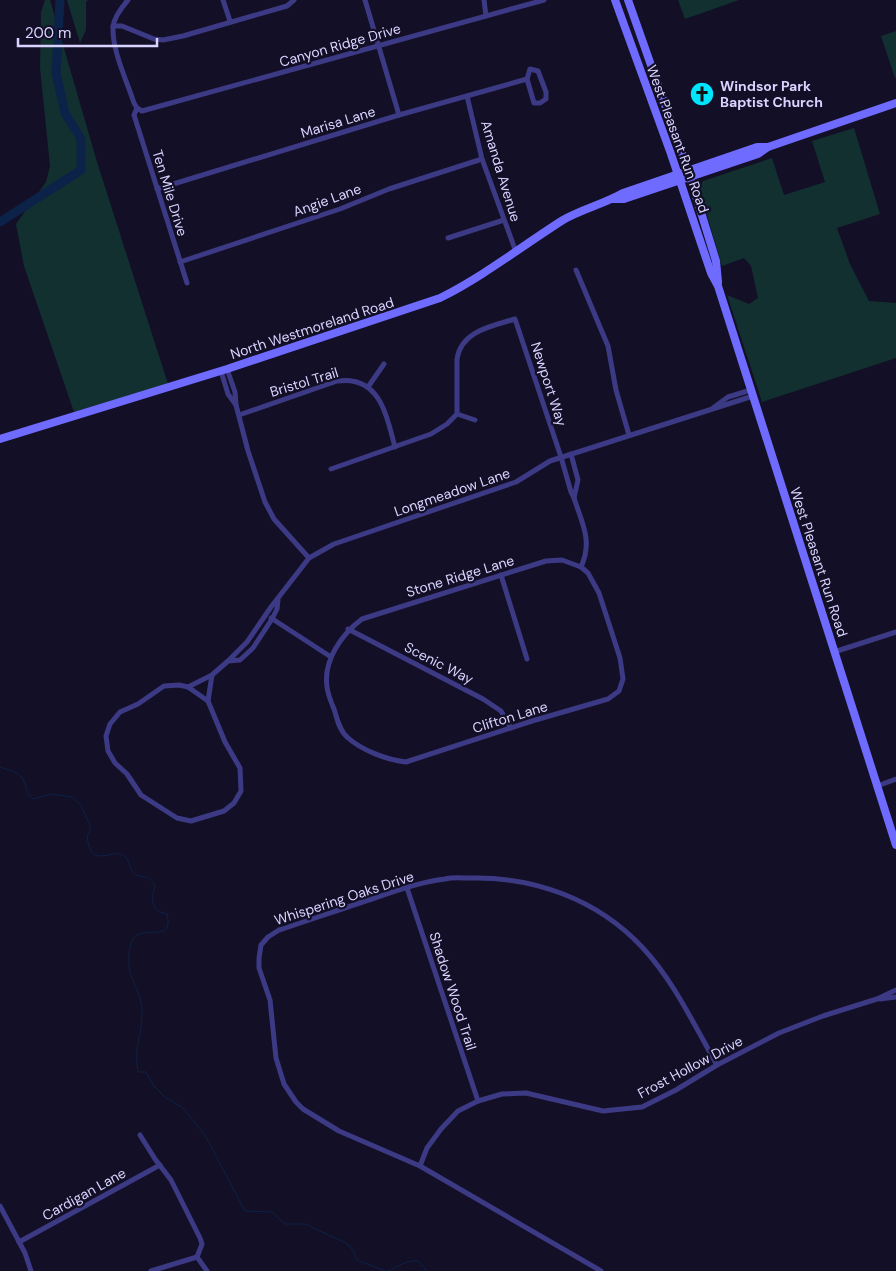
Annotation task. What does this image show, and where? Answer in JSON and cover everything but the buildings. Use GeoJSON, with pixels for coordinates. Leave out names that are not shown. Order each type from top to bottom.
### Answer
{"type":"FeatureCollection","features":[{"type":"Feature","properties":{"kind":"main road","name":"West Pleasant Run Road"},"geometry":{"type":"LineString","coordinates":[[615,0],[679,177],[711,273],[718,286],[896,845]]}},
{"type":"Feature","properties":{"kind":"main road","name":"West Pleasant Run Road"},"geometry":{"type":"LineString","coordinates":[[628,0],[688,170],[716,261],[718,286]]}},
{"type":"Feature","properties":{"kind":"main road"},"geometry":{"type":"LineString","coordinates":[[651,101],[662,96]]}},
{"type":"Feature","properties":{"kind":"main road","name":"North Westmoreland Road"},"geometry":{"type":"LineString","coordinates":[[0,439],[224,370],[440,298],[456,290],[566,219],[612,199],[624,199],[679,177],[688,170],[757,147],[768,146],[896,103]]}},
{"type":"Feature","properties":{"kind":"main road","name":"North Westmoreland Road"},"geometry":{"type":"LineString","coordinates":[[679,177],[690,178],[758,154],[768,146]]}},
{"type":"Feature","properties":{"kind":"street"},"geometry":{"type":"LineString","coordinates":[[128,0],[118,12],[113,26],[122,26],[154,39],[163,40],[287,6],[294,0]]}},
{"type":"Feature","properties":{"kind":"street"},"geometry":{"type":"LineString","coordinates":[[223,0],[230,21]]}},
{"type":"Feature","properties":{"kind":"street"},"geometry":{"type":"LineString","coordinates":[[365,0],[399,115]]}},
{"type":"Feature","properties":{"kind":"street"},"geometry":{"type":"LineString","coordinates":[[484,0],[486,16]]}},
{"type":"Feature","properties":{"kind":"street","name":"Canyon Ridge Drive"},"geometry":{"type":"LineString","coordinates":[[139,110],[544,0]]}},
{"type":"Feature","properties":{"kind":"street","name":"Ten Mile Drive"},"geometry":{"type":"LineString","coordinates":[[113,26],[121,65],[139,110],[134,115],[187,283]]}},
{"type":"Feature","properties":{"kind":"street","name":"Marisa Lane"},"geometry":{"type":"LineString","coordinates":[[530,69],[538,71],[546,92],[546,99],[540,103],[534,103],[527,78],[530,69]]}},
{"type":"Feature","properties":{"kind":"street","name":"Marisa Lane"},"geometry":{"type":"LineString","coordinates":[[157,189],[527,78]]}},
{"type":"Feature","properties":{"kind":"street","name":"Amanda Avenue"},"geometry":{"type":"LineString","coordinates":[[467,96],[482,159],[516,252]]}},
{"type":"Feature","properties":{"kind":"street","name":"Angie Lane"},"geometry":{"type":"LineString","coordinates":[[180,262],[340,209],[389,189],[482,159]]}},
{"type":"Feature","properties":{"kind":"street"},"geometry":{"type":"LineString","coordinates":[[448,238],[504,220]]}},
{"type":"Feature","properties":{"kind":"street"},"geometry":{"type":"LineString","coordinates":[[576,270],[608,346],[616,390],[629,435]]}},
{"type":"Feature","properties":{"kind":"street","name":"Newport Way"},"geometry":{"type":"LineString","coordinates":[[457,414],[457,359],[458,352],[466,339],[473,333],[516,319],[588,542],[586,557],[581,567]]}},
{"type":"Feature","properties":{"kind":"street"},"geometry":{"type":"LineString","coordinates":[[384,364],[368,387],[377,396],[384,410],[396,447]]}},
{"type":"Feature","properties":{"kind":"street"},"geometry":{"type":"LineString","coordinates":[[224,370],[235,392],[236,405],[248,451],[265,502],[274,519],[309,558]]}},
{"type":"Feature","properties":{"kind":"street","name":"Bristol Trail"},"geometry":{"type":"LineString","coordinates":[[239,415],[336,381],[353,380],[368,387]]}},
{"type":"Feature","properties":{"kind":"street","name":"Longmeadow Lane"},"geometry":{"type":"LineString","coordinates":[[188,687],[212,675],[228,662],[247,642],[309,558],[334,544],[516,482],[550,461],[708,411],[728,397],[752,393]]}},
{"type":"Feature","properties":{"kind":"street"},"geometry":{"type":"LineString","coordinates":[[331,469],[431,434],[447,424],[457,414],[474,420]]}},
{"type":"Feature","properties":{"kind":"street"},"geometry":{"type":"LineString","coordinates":[[571,454],[578,480],[574,498]]}},
{"type":"Feature","properties":{"kind":"street"},"geometry":{"type":"LineString","coordinates":[[568,483],[578,480]]}},
{"type":"Feature","properties":{"kind":"street","name":"Stone Ridge Lane"},"geometry":{"type":"LineString","coordinates":[[348,629],[362,619],[546,562],[562,560],[581,567]]}},
{"type":"Feature","properties":{"kind":"street","name":"Clifton Lane"},"geometry":{"type":"LineString","coordinates":[[331,658],[326,672],[327,688],[339,724],[346,736],[389,760],[406,762],[608,699],[619,691],[623,679],[620,658],[599,593],[588,573],[581,567]]}},
{"type":"Feature","properties":{"kind":"street"},"geometry":{"type":"LineString","coordinates":[[501,576],[527,659]]}},
{"type":"Feature","properties":{"kind":"street","name":"Longmeadow Lane"},"geometry":{"type":"LineString","coordinates":[[228,662],[240,660],[246,656],[272,619],[277,609],[278,600]]}},
{"type":"Feature","properties":{"kind":"street"},"geometry":{"type":"LineString","coordinates":[[266,615],[331,658],[348,629]]}},
{"type":"Feature","properties":{"kind":"street","name":"Scenic Way"},"geometry":{"type":"LineString","coordinates":[[348,629],[483,699],[501,710],[510,728]]}},
{"type":"Feature","properties":{"kind":"street"},"geometry":{"type":"LineString","coordinates":[[834,652],[896,632]]}},
{"type":"Feature","properties":{"kind":"street"},"geometry":{"type":"LineString","coordinates":[[208,702],[212,675]]}},
{"type":"Feature","properties":{"kind":"street"},"geometry":{"type":"LineString","coordinates":[[179,685],[188,687],[208,702],[225,742],[240,768],[241,791],[234,803],[224,811],[191,821],[177,818],[141,795],[127,774],[115,763],[108,751],[106,736],[110,724],[120,712],[138,704],[164,686],[179,685]]}},
{"type":"Feature","properties":{"kind":"street"},"geometry":{"type":"LineString","coordinates":[[877,786],[896,779]]}},
{"type":"Feature","properties":{"kind":"street","name":"Whispering Oaks Drive"},"geometry":{"type":"LineString","coordinates":[[601,1271],[420,1166],[338,1131],[296,1102],[284,1084],[276,1058],[270,1000],[259,968],[262,945],[268,937],[279,930],[407,888],[446,878],[491,877],[520,881],[562,893],[584,903],[616,924],[645,951],[672,987],[717,1065]]}},
{"type":"Feature","properties":{"kind":"street","name":"Shadow Wood Trail"},"geometry":{"type":"LineString","coordinates":[[407,888],[478,1101]]}},
{"type":"Feature","properties":{"kind":"street","name":"Frost Hollow Drive"},"geometry":{"type":"LineString","coordinates":[[420,1166],[427,1148],[441,1129],[458,1111],[478,1101],[502,1094],[526,1093],[603,1111],[642,1107],[779,1033],[823,1016],[877,999],[896,990]]}},
{"type":"Feature","properties":{"kind":"street","name":"Frost Hollow Drive"},"geometry":{"type":"LineString","coordinates":[[877,999],[896,997]]}},
{"type":"Feature","properties":{"kind":"street"},"geometry":{"type":"LineString","coordinates":[[140,1135],[172,1180],[202,1244],[194,1258],[151,1271]]}},
{"type":"Feature","properties":{"kind":"street","name":"Cardigan Lane"},"geometry":{"type":"LineString","coordinates":[[19,1242],[160,1165]]}},
{"type":"Feature","properties":{"kind":"street"},"geometry":{"type":"LineString","coordinates":[[0,1206],[25,1253],[31,1271]]}},
{"type":"Feature","properties":{"kind":"street"},"geometry":{"type":"LineString","coordinates":[[194,1258],[207,1271]]}},
{"type":"Feature","properties":{"kind":"green space"},"geometry":{"type":"Polygon","coordinates":[[[45,0],[50,0],[97,162],[168,384],[74,412],[24,266],[16,224],[46,182],[50,166],[40,68],[41,12],[45,0]]]}},
{"type":"Feature","properties":{"kind":"green space"},"geometry":{"type":"Polygon","coordinates":[[[67,0],[88,0],[86,2],[86,30],[80,43],[67,0]]]}},
{"type":"Feature","properties":{"kind":"green space"},"geometry":{"type":"Polygon","coordinates":[[[678,0],[739,0],[685,19],[678,0]]]}},
{"type":"Feature","properties":{"kind":"green space"},"geometry":{"type":"Polygon","coordinates":[[[896,31],[896,78],[895,78],[881,36],[896,31]]]}},
{"type":"Feature","properties":{"kind":"green space"},"geometry":{"type":"Polygon","coordinates":[[[854,128],[880,214],[837,228],[850,264],[869,301],[896,303],[896,358],[762,402],[727,295],[749,304],[758,298],[751,266],[744,258],[722,266],[699,188],[703,181],[772,158],[784,195],[825,182],[812,141],[854,128]]]}},
{"type":"Feature","properties":{"kind":"waterway"},"geometry":{"type":"LineString","coordinates":[[0,222],[81,170],[81,139],[65,113],[56,73],[60,0]]}},
{"type":"Feature","properties":{"kind":"waterway"},"geometry":{"type":"LineString","coordinates":[[0,767],[15,772],[20,776],[29,795],[33,799],[50,794],[72,797],[81,805],[90,825],[90,831],[87,836],[89,847],[93,853],[97,856],[123,855],[126,857],[133,873],[149,878],[153,882],[155,887],[153,896],[155,908],[167,914],[168,924],[166,929],[161,932],[141,933],[135,937],[129,951],[130,970],[142,1007],[137,1048],[138,1072],[146,1072],[154,1086],[165,1097],[183,1108],[205,1135],[245,1211],[272,1212],[285,1224],[305,1224],[346,1243],[353,1250],[357,1260],[385,1271]]}},
{"type":"Feature","properties":{"kind":"waterway"},"geometry":{"type":"LineString","coordinates":[[388,1271],[413,1261],[418,1261],[427,1271]]}},
{"type":"Feature","properties":{"kind":"place","name":"Windsor Park Baptist Church"},"geometry":{"type":"Point","coordinates":[702,94]}}]}
